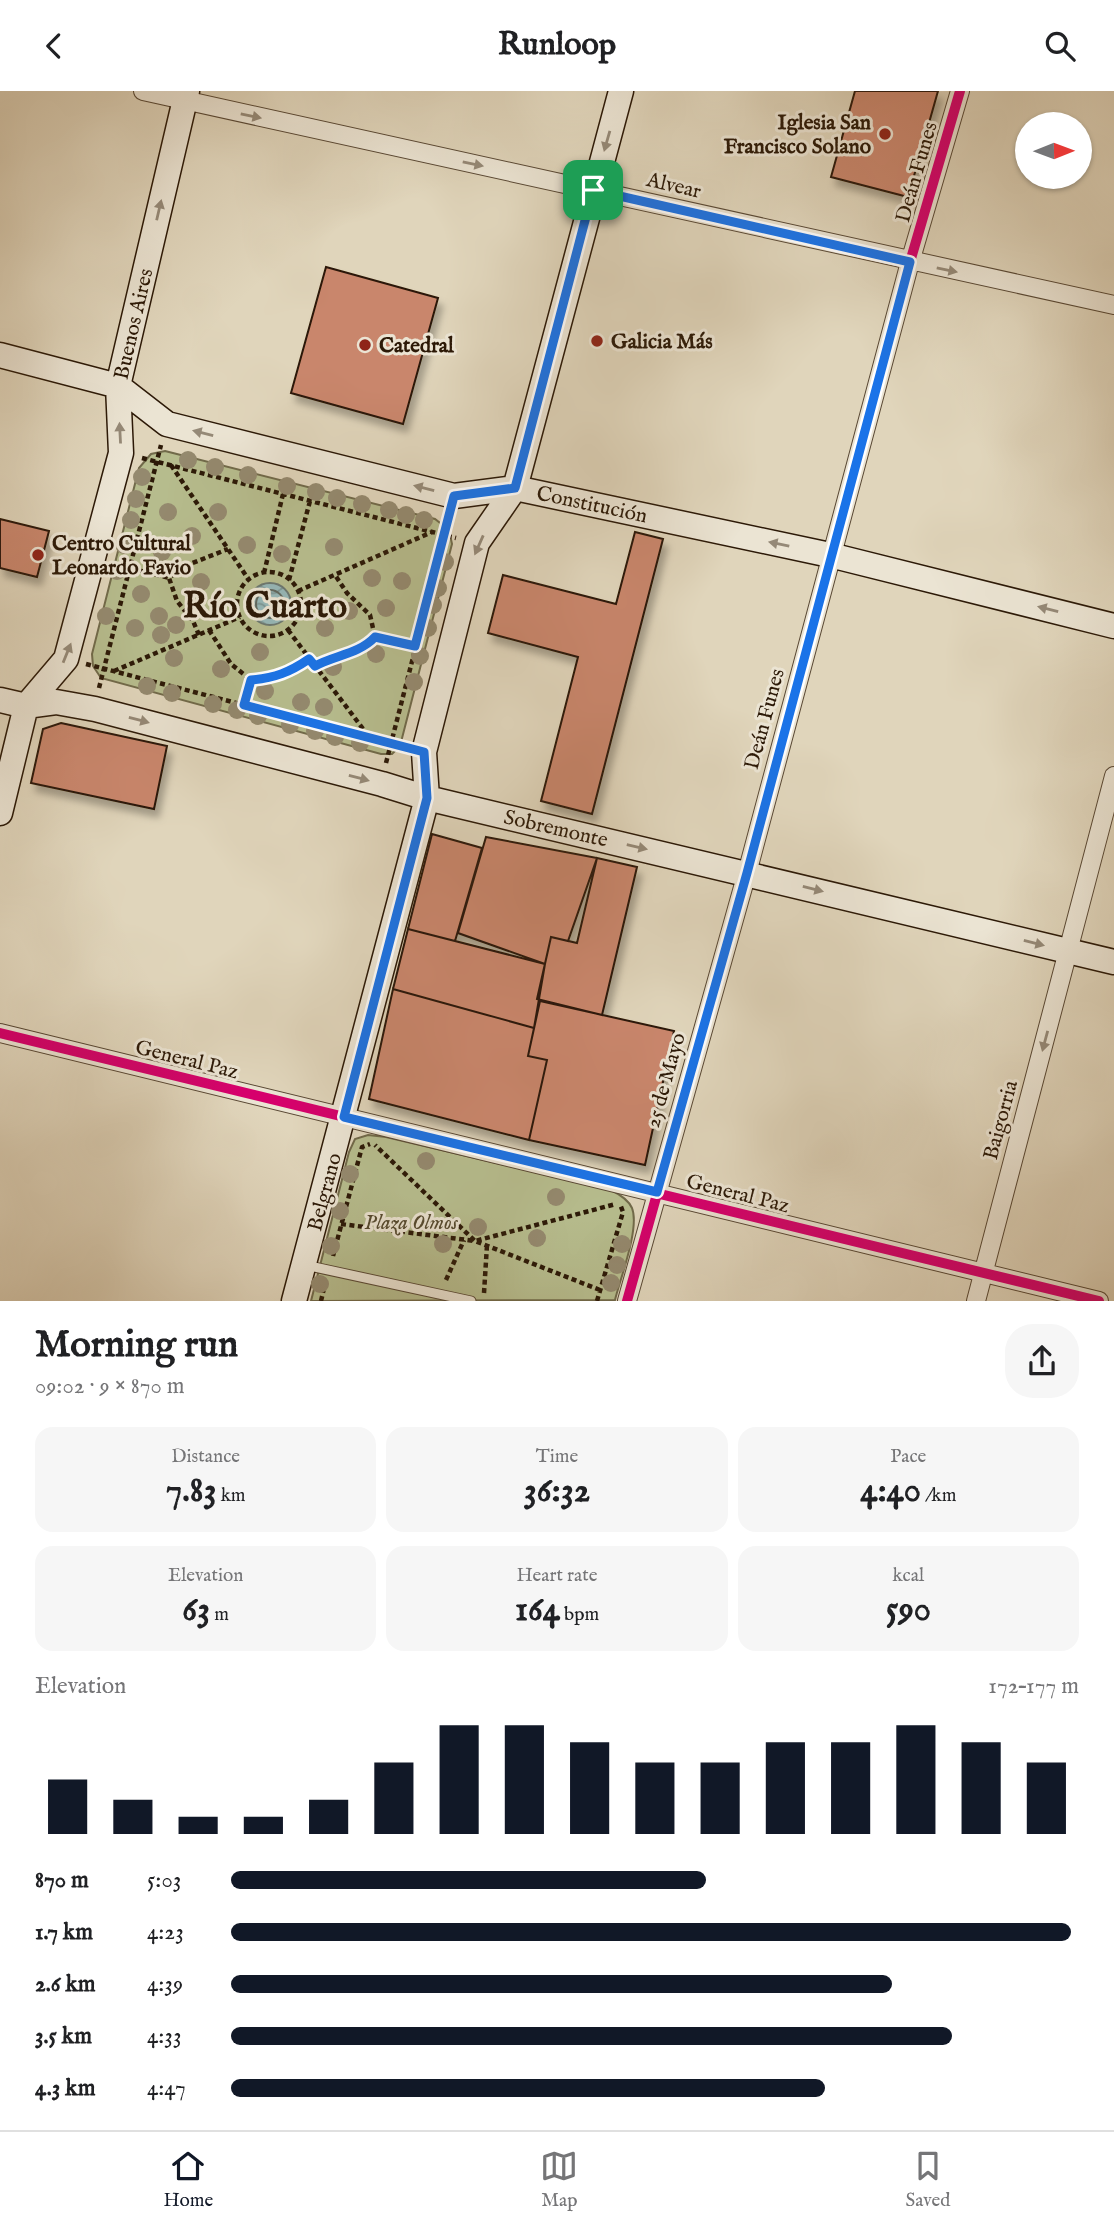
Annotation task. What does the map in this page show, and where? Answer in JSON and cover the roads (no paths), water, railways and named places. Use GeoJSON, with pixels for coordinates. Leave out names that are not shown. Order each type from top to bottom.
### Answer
{"type":"FeatureCollection","features":[{"type":"Feature","properties":{"kind":"main road"},"geometry":{"type":"LineString","coordinates":[[515,488],[621,91]]}},
{"type":"Feature","properties":{"kind":"main road","name":"Buenos Aires"},"geometry":{"type":"LineString","coordinates":[[26,706],[66,659],[121,453],[118,386],[186,96]]}},
{"type":"Feature","properties":{"kind":"main road","name":"Constitución"},"geometry":{"type":"LineString","coordinates":[[0,355],[118,386],[167,424],[454,496],[515,488],[830,555],[1114,626]]}},
{"type":"Feature","properties":{"kind":"main road","name":"Belgrano"},"geometry":{"type":"LineString","coordinates":[[294,1300],[427,798],[424,752],[477,543],[515,488]]}},
{"type":"Feature","properties":{"kind":"main road","name":"Sobremonte"},"geometry":{"type":"LineString","coordinates":[[0,700],[26,706],[56,702],[95,709],[427,798],[1114,962]]}},
{"type":"Feature","properties":{"kind":"main road"},"geometry":{"type":"LineString","coordinates":[[0,813],[26,706]]}},
{"type":"Feature","properties":{"kind":"street","name":"Alvear"},"geometry":{"type":"LineString","coordinates":[[143,91],[186,96],[910,262],[1114,305]]}},
{"type":"Feature","properties":{"kind":"street","name":"Deán Funes"},"geometry":{"type":"LineString","coordinates":[[747,873],[830,555],[960,91]]}},
{"type":"Feature","properties":{"kind":"street","name":"Baigorria"},"geometry":{"type":"LineString","coordinates":[[976,1300],[1114,776]]}},
{"type":"Feature","properties":{"kind":"street","name":"25 de Mayo"},"geometry":{"type":"LineString","coordinates":[[627,1300],[747,873]]}},
{"type":"Feature","properties":{"kind":"street","name":"General Paz"},"geometry":{"type":"LineString","coordinates":[[0,1033],[344,1117],[377,1136],[633,1186],[983,1274],[1099,1300]]}},
{"type":"Feature","properties":{"kind":"lane"},"geometry":{"type":"LineString","coordinates":[[304,1265],[471,1300]]}},
{"type":"Feature","properties":{"kind":"water"},"geometry":{"type":"Polygon","coordinates":[[[270,583],[285,589],[291,604],[285,619],[270,625],[255,619],[249,604],[255,589],[270,583]]]}},
{"type":"Feature","properties":{"kind":"place","name":"Iglesia San Francisco Solano"},"geometry":{"type":"Point","coordinates":[885,134]}},
{"type":"Feature","properties":{"kind":"place","name":"Galicia Más"},"geometry":{"type":"Point","coordinates":[597,341]}},
{"type":"Feature","properties":{"kind":"place","name":"Catedral"},"geometry":{"type":"Point","coordinates":[365,345]}},
{"type":"Feature","properties":{"kind":"place","name":"Centro Cultural Leonardo Favio"},"geometry":{"type":"Point","coordinates":[38,555]}},
{"type":"Feature","properties":{"kind":"district","name":"Río Cuarto"},"geometry":{"type":"Point","coordinates":[265,605]}},
{"type":"Feature","properties":{"kind":"park label","name":"Plaza Olmos"},"geometry":{"type":"Point","coordinates":[411,1222]}}]}
